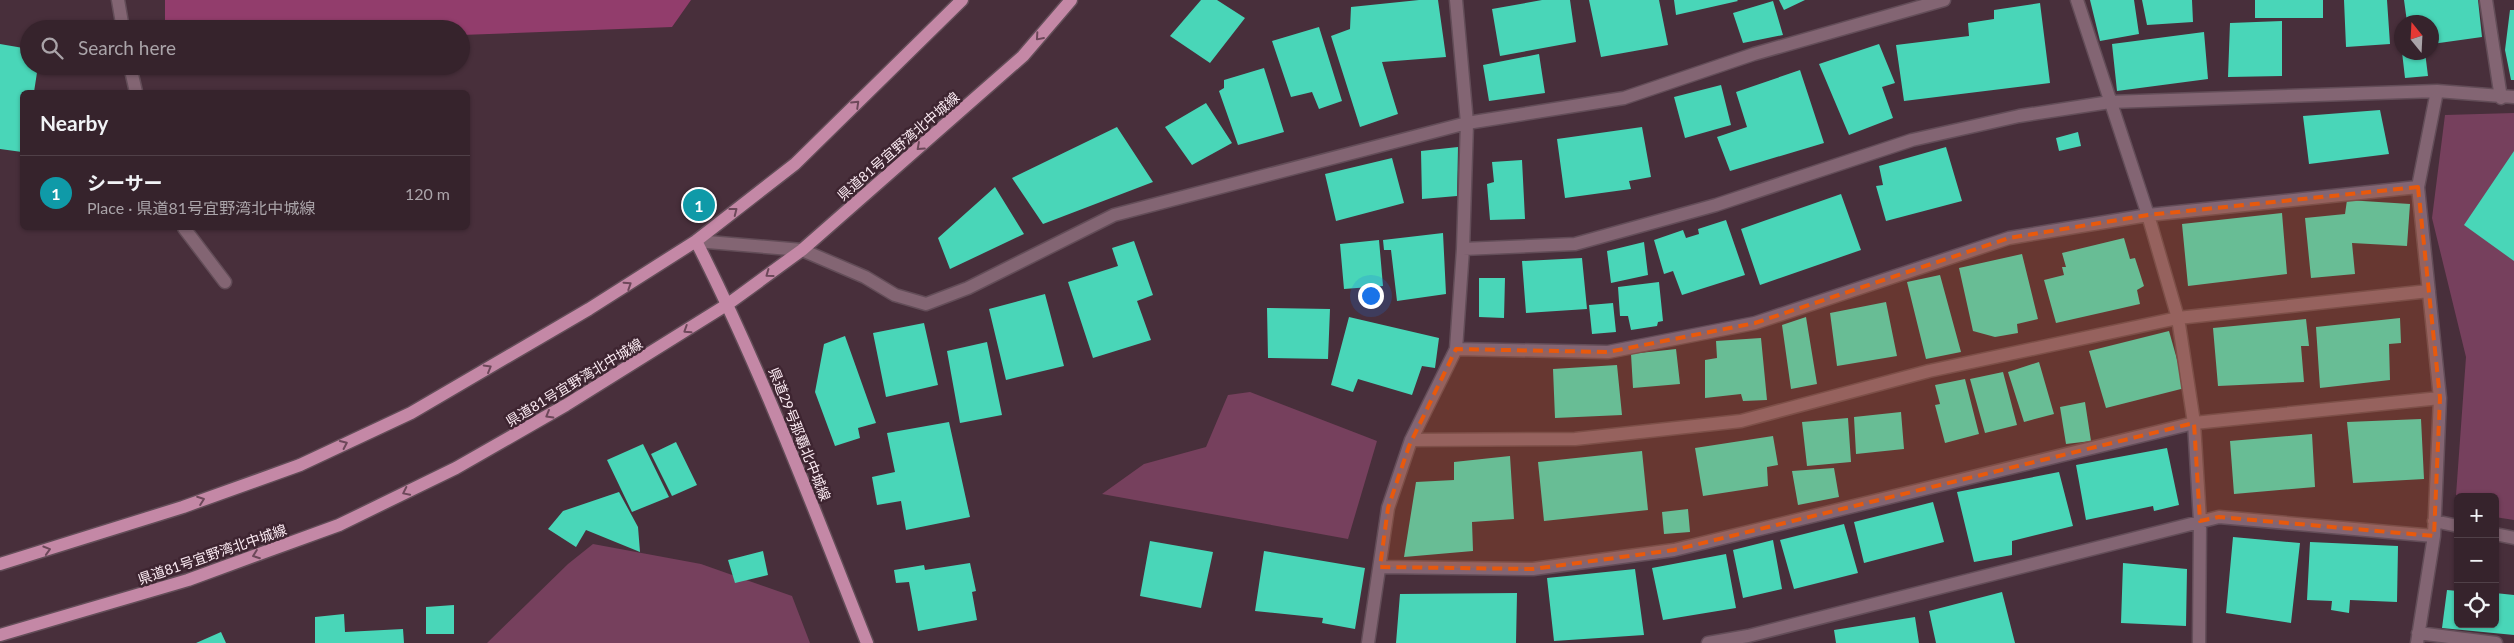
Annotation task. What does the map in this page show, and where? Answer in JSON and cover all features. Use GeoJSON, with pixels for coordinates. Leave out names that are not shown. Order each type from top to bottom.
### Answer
{"type":"FeatureCollection","features":[{"type":"Feature","properties":{"kind":"main road"},"geometry":{"type":"LineString","coordinates":[[0,564],[183,507],[317,457],[411,413],[589,309],[696,240],[795,164],[962,0]]}},
{"type":"Feature","properties":{"kind":"main road","name":"県道81号宜野湾北中城線"},"geometry":{"type":"LineString","coordinates":[[0,635],[188,580],[339,525],[456,468],[654,352],[728,304],[802,250],[1023,56],[1071,0]]}},
{"type":"Feature","properties":{"kind":"main road","name":"県道29号那覇北中城線"},"geometry":{"type":"LineString","coordinates":[[696,240],[728,304],[776,412],[867,643]]}},
{"type":"Feature","properties":{"kind":"street"},"geometry":{"type":"LineString","coordinates":[[118,0],[121,20]]}},
{"type":"Feature","properties":{"kind":"street"},"geometry":{"type":"LineString","coordinates":[[1368,643],[1388,508],[1411,440],[1456,349],[1463,249],[1467,123],[1456,0]]}},
{"type":"Feature","properties":{"kind":"street"},"geometry":{"type":"LineString","coordinates":[[696,240],[802,250],[864,277],[895,295],[926,304],[968,288],[1114,215],[1467,123],[1624,98],[1754,54],[1944,0]]}},
{"type":"Feature","properties":{"kind":"street"},"geometry":{"type":"LineString","coordinates":[[2077,0],[2148,215],[2178,318],[2194,423],[2200,521],[2199,643]]}},
{"type":"Feature","properties":{"kind":"street"},"geometry":{"type":"LineString","coordinates":[[1463,249],[1575,244],[1716,205],[1912,140],[2019,116],[2110,102],[2437,91],[2508,98],[2486,0]]}},
{"type":"Feature","properties":{"kind":"street"},"geometry":{"type":"LineString","coordinates":[[132,75],[136,90]]}},
{"type":"Feature","properties":{"kind":"street"},"geometry":{"type":"LineString","coordinates":[[2437,91],[2418,187],[2440,398],[2434,536],[2417,638],[2496,643]]}},
{"type":"Feature","properties":{"kind":"street"},"geometry":{"type":"LineString","coordinates":[[1456,349],[1608,352],[1755,323],[2008,238],[2148,215],[2418,187]]}},
{"type":"Feature","properties":{"kind":"street"},"geometry":{"type":"LineString","coordinates":[[186,230],[225,282]]}},
{"type":"Feature","properties":{"kind":"street"},"geometry":{"type":"LineString","coordinates":[[1411,440],[1575,439],[1741,420],[1929,371],[2178,318],[2429,291]]}},
{"type":"Feature","properties":{"kind":"street"},"geometry":{"type":"LineString","coordinates":[[1380,567],[1533,569],[1674,550],[2194,423],[2440,398]]}},
{"type":"Feature","properties":{"kind":"street"},"geometry":{"type":"LineString","coordinates":[[1708,643],[1748,636],[2219,517],[2434,536]]}},
{"type":"Feature","properties":{"kind":"street"},"geometry":{"type":"LineString","coordinates":[[2434,521],[2454,525]]}},
{"type":"Feature","properties":{"kind":"street"},"geometry":{"type":"LineString","coordinates":[[2499,535],[2514,538]]}},
{"type":"Feature","properties":{"kind":"highlighted area"},"geometry":{"type":"Polygon","coordinates":[[[2418,187],[2440,398],[2434,536],[2219,517],[2200,521],[2194,423],[1674,550],[1533,569],[1380,567],[1388,508],[1409,446],[1456,349],[1608,352],[1755,323],[2009,238],[2148,215],[2418,187]]]}},
{"type":"Feature","properties":{"kind":"shaded area"},"geometry":{"type":"Polygon","coordinates":[[[165,0],[691,0],[672,27],[470,35],[470,20],[165,20],[165,0]]]}},
{"type":"Feature","properties":{"kind":"shaded area"},"geometry":{"type":"Polygon","coordinates":[[[2514,113],[2514,520],[2499,518],[2499,493],[2456,493],[2466,357],[2432,218],[2445,115],[2514,113]]]}},
{"type":"Feature","properties":{"kind":"shaded area"},"geometry":{"type":"Polygon","coordinates":[[[1250,392],[1377,441],[1348,539],[1102,494],[1144,464],[1206,447],[1228,395],[1250,392]]]}},
{"type":"Feature","properties":{"kind":"shaded area"},"geometry":{"type":"Polygon","coordinates":[[[593,544],[701,564],[792,596],[810,643],[487,643],[568,564],[593,544]]]}},
{"type":"Feature","properties":{"kind":"building"},"geometry":{"type":"Polygon","coordinates":[[[1201,0],[1217,0],[1245,18],[1210,63],[1170,36],[1201,0]]]}},
{"type":"Feature","properties":{"kind":"building"},"geometry":{"type":"Polygon","coordinates":[[[1419,0],[1438,0],[1446,57],[1382,62],[1398,114],[1360,127],[1331,36],[1350,29],[1351,7],[1419,0]]]}},
{"type":"Feature","properties":{"kind":"building"},"geometry":{"type":"Polygon","coordinates":[[[1542,0],[1570,0],[1576,42],[1500,56],[1492,9],[1542,0]]]}},
{"type":"Feature","properties":{"kind":"building"},"geometry":{"type":"Polygon","coordinates":[[[1589,0],[1659,0],[1668,45],[1601,57],[1589,0]]]}},
{"type":"Feature","properties":{"kind":"building"},"geometry":{"type":"Polygon","coordinates":[[[1674,0],[1737,0],[1738,1],[1676,15],[1674,0]]]}},
{"type":"Feature","properties":{"kind":"building"},"geometry":{"type":"Polygon","coordinates":[[[1779,0],[1805,0],[1784,10],[1779,0]]]}},
{"type":"Feature","properties":{"kind":"building"},"geometry":{"type":"Polygon","coordinates":[[[2090,0],[2134,0],[2139,34],[2100,41],[2090,0]]]}},
{"type":"Feature","properties":{"kind":"building"},"geometry":{"type":"Polygon","coordinates":[[[2142,0],[2192,0],[2193,22],[2147,25],[2142,0]]]}},
{"type":"Feature","properties":{"kind":"building"},"geometry":{"type":"Polygon","coordinates":[[[2255,0],[2323,0],[2323,18],[2255,18],[2255,0]]]}},
{"type":"Feature","properties":{"kind":"building"},"geometry":{"type":"Polygon","coordinates":[[[2344,0],[2387,0],[2390,44],[2346,47],[2344,0]]]}},
{"type":"Feature","properties":{"kind":"building"},"geometry":{"type":"Polygon","coordinates":[[[2404,0],[2478,0],[2482,37],[2439,43],[2439,15],[2406,15],[2404,0]]]}},
{"type":"Feature","properties":{"kind":"building"},"geometry":{"type":"Polygon","coordinates":[[[1773,1],[1783,35],[1743,43],[1733,13],[1773,1]]]}},
{"type":"Feature","properties":{"kind":"building"},"geometry":{"type":"Polygon","coordinates":[[[2040,3],[2050,83],[1904,101],[1896,45],[1969,36],[1968,23],[1994,19],[1994,10],[2040,3]]]}},
{"type":"Feature","properties":{"kind":"building"},"geometry":{"type":"Polygon","coordinates":[[[2510,10],[2514,10],[2514,80],[2511,80],[2505,50],[2510,10]]]}},
{"type":"Feature","properties":{"kind":"building"},"geometry":{"type":"Polygon","coordinates":[[[2282,21],[2282,76],[2228,77],[2230,23],[2282,21]]]}},
{"type":"Feature","properties":{"kind":"building"},"geometry":{"type":"Polygon","coordinates":[[[1319,27],[1342,101],[1319,109],[1312,92],[1291,97],[1272,41],[1319,27]]]}},
{"type":"Feature","properties":{"kind":"building"},"geometry":{"type":"Polygon","coordinates":[[[2204,32],[2208,79],[2117,91],[2112,44],[2204,32]]]}},
{"type":"Feature","properties":{"kind":"building"},"geometry":{"type":"Polygon","coordinates":[[[0,44],[20,47],[20,75],[37,75],[34,90],[20,90],[20,152],[0,149],[0,44]]]}},
{"type":"Feature","properties":{"kind":"building"},"geometry":{"type":"Polygon","coordinates":[[[1879,44],[1895,83],[1882,87],[1893,118],[1849,135],[1819,64],[1879,44]]]}},
{"type":"Feature","properties":{"kind":"building"},"geometry":{"type":"Polygon","coordinates":[[[1539,54],[1545,93],[1489,101],[1483,65],[1539,54]]]}},
{"type":"Feature","properties":{"kind":"building"},"geometry":{"type":"Polygon","coordinates":[[[2403,60],[2426,60],[2428,76],[2405,78],[2403,60]]]}},
{"type":"Feature","properties":{"kind":"building"},"geometry":{"type":"Polygon","coordinates":[[[1264,68],[1284,132],[1238,145],[1219,91],[1224,88],[1224,80],[1264,68]]]}},
{"type":"Feature","properties":{"kind":"building"},"geometry":{"type":"Polygon","coordinates":[[[1800,70],[1824,143],[1730,171],[1717,137],[1747,127],[1736,92],[1800,70]]]}},
{"type":"Feature","properties":{"kind":"building"},"geometry":{"type":"Polygon","coordinates":[[[1721,85],[1731,125],[1685,138],[1674,97],[1721,85]]]}},
{"type":"Feature","properties":{"kind":"building"},"geometry":{"type":"Polygon","coordinates":[[[1206,103],[1232,143],[1192,165],[1165,127],[1206,103]]]}},
{"type":"Feature","properties":{"kind":"building"},"geometry":{"type":"Polygon","coordinates":[[[2380,110],[2389,154],[2309,164],[2303,116],[2380,110]]]}},
{"type":"Feature","properties":{"kind":"building"},"geometry":{"type":"Polygon","coordinates":[[[1117,127],[1153,182],[1043,224],[1012,178],[1117,127]]]}},
{"type":"Feature","properties":{"kind":"building"},"geometry":{"type":"Polygon","coordinates":[[[1642,127],[1651,177],[1629,181],[1631,189],[1565,198],[1557,139],[1642,127]]]}},
{"type":"Feature","properties":{"kind":"building"},"geometry":{"type":"Polygon","coordinates":[[[2078,132],[2081,146],[2059,151],[2056,138],[2078,132]]]}},
{"type":"Feature","properties":{"kind":"building"},"geometry":{"type":"Polygon","coordinates":[[[1458,147],[1457,196],[1422,199],[1421,151],[1458,147]]]}},
{"type":"Feature","properties":{"kind":"building"},"geometry":{"type":"Polygon","coordinates":[[[1946,147],[1962,201],[1886,221],[1876,186],[1883,185],[1879,166],[1946,147]]]}},
{"type":"Feature","properties":{"kind":"building"},"geometry":{"type":"Polygon","coordinates":[[[2514,151],[2514,261],[2464,225],[2514,151]]]}},
{"type":"Feature","properties":{"kind":"building"},"geometry":{"type":"Polygon","coordinates":[[[1392,158],[1404,203],[1336,221],[1325,174],[1392,158]]]}},
{"type":"Feature","properties":{"kind":"building"},"geometry":{"type":"Polygon","coordinates":[[[1522,160],[1525,219],[1490,220],[1487,184],[1494,182],[1492,162],[1522,160]]]}},
{"type":"Feature","properties":{"kind":"building"},"geometry":{"type":"Polygon","coordinates":[[[995,187],[1024,234],[950,269],[938,238],[995,187]]]}},
{"type":"Feature","properties":{"kind":"building"},"geometry":{"type":"Polygon","coordinates":[[[1841,194],[1861,250],[1760,285],[1741,229],[1841,194]]]}},
{"type":"Feature","properties":{"kind":"building"},"geometry":{"type":"Polygon","coordinates":[[[2347,200],[2410,204],[2407,246],[2352,243],[2355,274],[2311,278],[2305,218],[2345,214],[2347,200]]]}},
{"type":"Feature","properties":{"kind":"building"},"geometry":{"type":"Polygon","coordinates":[[[2282,213],[2287,274],[2188,286],[2182,224],[2282,213]]]}},
{"type":"Feature","properties":{"kind":"building"},"geometry":{"type":"Polygon","coordinates":[[[1726,220],[1745,275],[1682,295],[1673,271],[1664,274],[1654,240],[1683,230],[1686,238],[1699,234],[1698,229],[1726,220]]]}},
{"type":"Feature","properties":{"kind":"building"},"geometry":{"type":"Polygon","coordinates":[[[1443,233],[1446,294],[1397,301],[1391,250],[1384,250],[1383,240],[1443,233]]]}},
{"type":"Feature","properties":{"kind":"building"},"geometry":{"type":"Polygon","coordinates":[[[2124,238],[2130,259],[2135,258],[2144,286],[2137,290],[2140,304],[2056,323],[2044,280],[2064,275],[2062,267],[2066,267],[2062,253],[2124,238]]]}},
{"type":"Feature","properties":{"kind":"building"},"geometry":{"type":"Polygon","coordinates":[[[1379,240],[1383,286],[1344,289],[1340,244],[1379,240]]]}},
{"type":"Feature","properties":{"kind":"building"},"geometry":{"type":"Polygon","coordinates":[[[1134,241],[1153,295],[1137,301],[1151,340],[1093,358],[1068,282],[1118,266],[1112,248],[1134,241]]]}},
{"type":"Feature","properties":{"kind":"building"},"geometry":{"type":"Polygon","coordinates":[[[1644,242],[1648,275],[1611,283],[1607,251],[1644,242]]]}},
{"type":"Feature","properties":{"kind":"building"},"geometry":{"type":"Polygon","coordinates":[[[2022,254],[2038,319],[2017,324],[2018,333],[1995,337],[1973,331],[1959,268],[2022,254]]]}},
{"type":"Feature","properties":{"kind":"building"},"geometry":{"type":"Polygon","coordinates":[[[1582,258],[1587,309],[1526,313],[1522,261],[1582,258]]]}},
{"type":"Feature","properties":{"kind":"building"},"geometry":{"type":"Polygon","coordinates":[[[1940,275],[1961,352],[1926,359],[1907,282],[1940,275]]]}},
{"type":"Feature","properties":{"kind":"building"},"geometry":{"type":"Polygon","coordinates":[[[1479,278],[1505,278],[1504,318],[1479,317],[1479,278]]]}},
{"type":"Feature","properties":{"kind":"building"},"geometry":{"type":"Polygon","coordinates":[[[1659,282],[1663,321],[1658,322],[1657,326],[1631,330],[1628,316],[1620,316],[1618,287],[1659,282]]]}},
{"type":"Feature","properties":{"kind":"building"},"geometry":{"type":"Polygon","coordinates":[[[1045,294],[1064,366],[1006,380],[989,309],[1045,294]]]}},
{"type":"Feature","properties":{"kind":"building"},"geometry":{"type":"Polygon","coordinates":[[[1886,302],[1897,356],[1837,366],[1830,313],[1886,302]]]}},
{"type":"Feature","properties":{"kind":"building"},"geometry":{"type":"Polygon","coordinates":[[[1613,303],[1616,332],[1592,334],[1589,305],[1613,303]]]}},
{"type":"Feature","properties":{"kind":"building"},"geometry":{"type":"Polygon","coordinates":[[[1267,308],[1330,309],[1328,359],[1268,358],[1267,308]]]}},
{"type":"Feature","properties":{"kind":"building"},"geometry":{"type":"Polygon","coordinates":[[[1349,317],[1439,338],[1435,368],[1422,366],[1412,395],[1358,379],[1353,392],[1331,385],[1349,317]]]}},
{"type":"Feature","properties":{"kind":"building"},"geometry":{"type":"Polygon","coordinates":[[[1806,317],[1817,384],[1791,389],[1782,325],[1806,317]]]}},
{"type":"Feature","properties":{"kind":"building"},"geometry":{"type":"Polygon","coordinates":[[[2400,318],[2401,343],[2389,344],[2390,380],[2320,388],[2316,327],[2400,318]]]}},
{"type":"Feature","properties":{"kind":"building"},"geometry":{"type":"Polygon","coordinates":[[[2306,319],[2309,346],[2301,346],[2304,382],[2218,386],[2213,328],[2306,319]]]}},
{"type":"Feature","properties":{"kind":"building"},"geometry":{"type":"Polygon","coordinates":[[[924,323],[938,385],[886,397],[873,333],[924,323]]]}},
{"type":"Feature","properties":{"kind":"building"},"geometry":{"type":"Polygon","coordinates":[[[2169,331],[2185,388],[2106,408],[2089,351],[2169,331]]]}},
{"type":"Feature","properties":{"kind":"building"},"geometry":{"type":"Polygon","coordinates":[[[845,336],[876,423],[858,428],[860,438],[835,446],[815,392],[824,344],[845,336]]]}},
{"type":"Feature","properties":{"kind":"building"},"geometry":{"type":"Polygon","coordinates":[[[1761,338],[1767,400],[1743,401],[1741,394],[1705,398],[1705,360],[1717,358],[1716,341],[1761,338]]]}},
{"type":"Feature","properties":{"kind":"building"},"geometry":{"type":"Polygon","coordinates":[[[987,342],[1002,415],[960,423],[947,351],[987,342]]]}},
{"type":"Feature","properties":{"kind":"building"},"geometry":{"type":"Polygon","coordinates":[[[1676,349],[1680,384],[1633,388],[1631,354],[1676,349]]]}},
{"type":"Feature","properties":{"kind":"building"},"geometry":{"type":"Polygon","coordinates":[[[2039,362],[2054,414],[2024,422],[2008,372],[2039,362]]]}},
{"type":"Feature","properties":{"kind":"building"},"geometry":{"type":"Polygon","coordinates":[[[1617,365],[1622,415],[1555,418],[1553,369],[1617,365]]]}},
{"type":"Feature","properties":{"kind":"building"},"geometry":{"type":"Polygon","coordinates":[[[2003,372],[2017,425],[1985,433],[1970,379],[2003,372]]]}},
{"type":"Feature","properties":{"kind":"building"},"geometry":{"type":"Polygon","coordinates":[[[1965,379],[1979,434],[1945,443],[1935,405],[1940,404],[1935,385],[1965,379]]]}},
{"type":"Feature","properties":{"kind":"building"},"geometry":{"type":"Polygon","coordinates":[[[2085,402],[2091,441],[2066,444],[2060,407],[2085,402]]]}},
{"type":"Feature","properties":{"kind":"building"},"geometry":{"type":"Polygon","coordinates":[[[1901,412],[1904,449],[1856,454],[1854,417],[1901,412]]]}},
{"type":"Feature","properties":{"kind":"building"},"geometry":{"type":"Polygon","coordinates":[[[1848,418],[1851,462],[1807,466],[1802,422],[1848,418]]]}},
{"type":"Feature","properties":{"kind":"building"},"geometry":{"type":"Polygon","coordinates":[[[2421,419],[2424,479],[2353,483],[2347,422],[2421,419]]]}},
{"type":"Feature","properties":{"kind":"building"},"geometry":{"type":"Polygon","coordinates":[[[949,422],[970,517],[906,530],[901,501],[877,505],[872,477],[895,472],[887,433],[949,422]]]}},
{"type":"Feature","properties":{"kind":"building"},"geometry":{"type":"Polygon","coordinates":[[[2312,434],[2315,487],[2234,494],[2230,441],[2312,434]]]}},
{"type":"Feature","properties":{"kind":"building"},"geometry":{"type":"Polygon","coordinates":[[[1773,436],[1778,465],[1767,467],[1768,486],[1703,496],[1695,448],[1773,436]]]}},
{"type":"Feature","properties":{"kind":"building"},"geometry":{"type":"Polygon","coordinates":[[[676,442],[697,485],[672,496],[651,454],[676,442]]]}},
{"type":"Feature","properties":{"kind":"building"},"geometry":{"type":"Polygon","coordinates":[[[643,444],[669,497],[632,512],[607,460],[643,444]]]}},
{"type":"Feature","properties":{"kind":"building"},"geometry":{"type":"Polygon","coordinates":[[[2167,448],[2179,505],[2154,511],[2153,506],[2086,520],[2076,465],[2167,448]]]}},
{"type":"Feature","properties":{"kind":"building"},"geometry":{"type":"Polygon","coordinates":[[[1642,451],[1648,510],[1544,521],[1538,462],[1642,451]]]}},
{"type":"Feature","properties":{"kind":"building"},"geometry":{"type":"Polygon","coordinates":[[[1510,456],[1514,519],[1472,522],[1473,551],[1404,557],[1416,482],[1454,480],[1454,462],[1510,456]]]}},
{"type":"Feature","properties":{"kind":"building"},"geometry":{"type":"Polygon","coordinates":[[[1834,468],[1839,497],[1798,505],[1792,471],[1834,468]]]}},
{"type":"Feature","properties":{"kind":"building"},"geometry":{"type":"Polygon","coordinates":[[[2059,472],[2073,526],[2012,541],[2012,555],[1974,562],[1957,492],[2059,472]]]}},
{"type":"Feature","properties":{"kind":"building"},"geometry":{"type":"Polygon","coordinates":[[[619,492],[638,527],[640,552],[586,530],[576,547],[548,529],[563,511],[619,492]]]}},
{"type":"Feature","properties":{"kind":"building"},"geometry":{"type":"Polygon","coordinates":[[[1933,502],[1944,542],[1864,563],[1854,522],[1933,502]]]}},
{"type":"Feature","properties":{"kind":"building"},"geometry":{"type":"Polygon","coordinates":[[[1688,509],[1690,532],[1664,534],[1662,512],[1688,509]]]}},
{"type":"Feature","properties":{"kind":"building"},"geometry":{"type":"Polygon","coordinates":[[[1844,524],[1858,573],[1794,589],[1780,540],[1844,524]]]}},
{"type":"Feature","properties":{"kind":"building"},"geometry":{"type":"Polygon","coordinates":[[[2233,537],[2300,543],[2291,623],[2226,613],[2233,537]]]}},
{"type":"Feature","properties":{"kind":"building"},"geometry":{"type":"Polygon","coordinates":[[[1773,540],[1782,589],[1743,598],[1733,550],[1773,540]]]}},
{"type":"Feature","properties":{"kind":"building"},"geometry":{"type":"Polygon","coordinates":[[[1150,541],[1213,552],[1201,608],[1140,596],[1150,541]]]}},
{"type":"Feature","properties":{"kind":"building"},"geometry":{"type":"Polygon","coordinates":[[[2310,542],[2398,546],[2397,602],[2350,600],[2349,613],[2331,610],[2332,601],[2307,600],[2310,542]]]}},
{"type":"Feature","properties":{"kind":"building"},"geometry":{"type":"Polygon","coordinates":[[[763,551],[768,575],[735,583],[728,560],[763,551]]]}},
{"type":"Feature","properties":{"kind":"building"},"geometry":{"type":"Polygon","coordinates":[[[1264,551],[1365,568],[1355,629],[1322,623],[1323,618],[1255,611],[1264,551]]]}},
{"type":"Feature","properties":{"kind":"building"},"geometry":{"type":"Polygon","coordinates":[[[1726,554],[1736,608],[1663,620],[1652,568],[1726,554]]]}},
{"type":"Feature","properties":{"kind":"building"},"geometry":{"type":"Polygon","coordinates":[[[970,563],[976,591],[972,592],[977,620],[918,631],[909,582],[896,583],[894,570],[924,565],[925,570],[970,563]]]}},
{"type":"Feature","properties":{"kind":"building"},"geometry":{"type":"Polygon","coordinates":[[[2123,563],[2187,569],[2186,626],[2121,623],[2123,563]]]}},
{"type":"Feature","properties":{"kind":"building"},"geometry":{"type":"Polygon","coordinates":[[[1635,569],[1644,635],[1554,641],[1547,578],[1635,569]]]}},
{"type":"Feature","properties":{"kind":"building"},"geometry":{"type":"Polygon","coordinates":[[[2447,590],[2454,591],[2454,628],[2499,628],[2499,593],[2514,595],[2514,635],[2442,628],[2447,590]]]}},
{"type":"Feature","properties":{"kind":"building"},"geometry":{"type":"Polygon","coordinates":[[[2002,592],[2015,643],[1936,643],[1929,611],[2002,592]]]}},
{"type":"Feature","properties":{"kind":"building"},"geometry":{"type":"Polygon","coordinates":[[[1517,593],[1516,643],[1396,643],[1400,594],[1517,593]]]}},
{"type":"Feature","properties":{"kind":"building"},"geometry":{"type":"Polygon","coordinates":[[[454,605],[454,634],[426,634],[426,607],[454,605]]]}},
{"type":"Feature","properties":{"kind":"building"},"geometry":{"type":"Polygon","coordinates":[[[344,614],[345,632],[403,629],[404,643],[315,643],[315,617],[344,614]]]}},
{"type":"Feature","properties":{"kind":"building"},"geometry":{"type":"Polygon","coordinates":[[[1915,617],[1919,643],[1836,643],[1834,630],[1915,617]]]}},
{"type":"Feature","properties":{"kind":"building"},"geometry":{"type":"Polygon","coordinates":[[[221,632],[226,643],[196,643],[221,632]]]}},
{"type":"Feature","properties":{"kind":"place","name":"シーサー"},"geometry":{"type":"Point","coordinates":[699,205]}}]}
